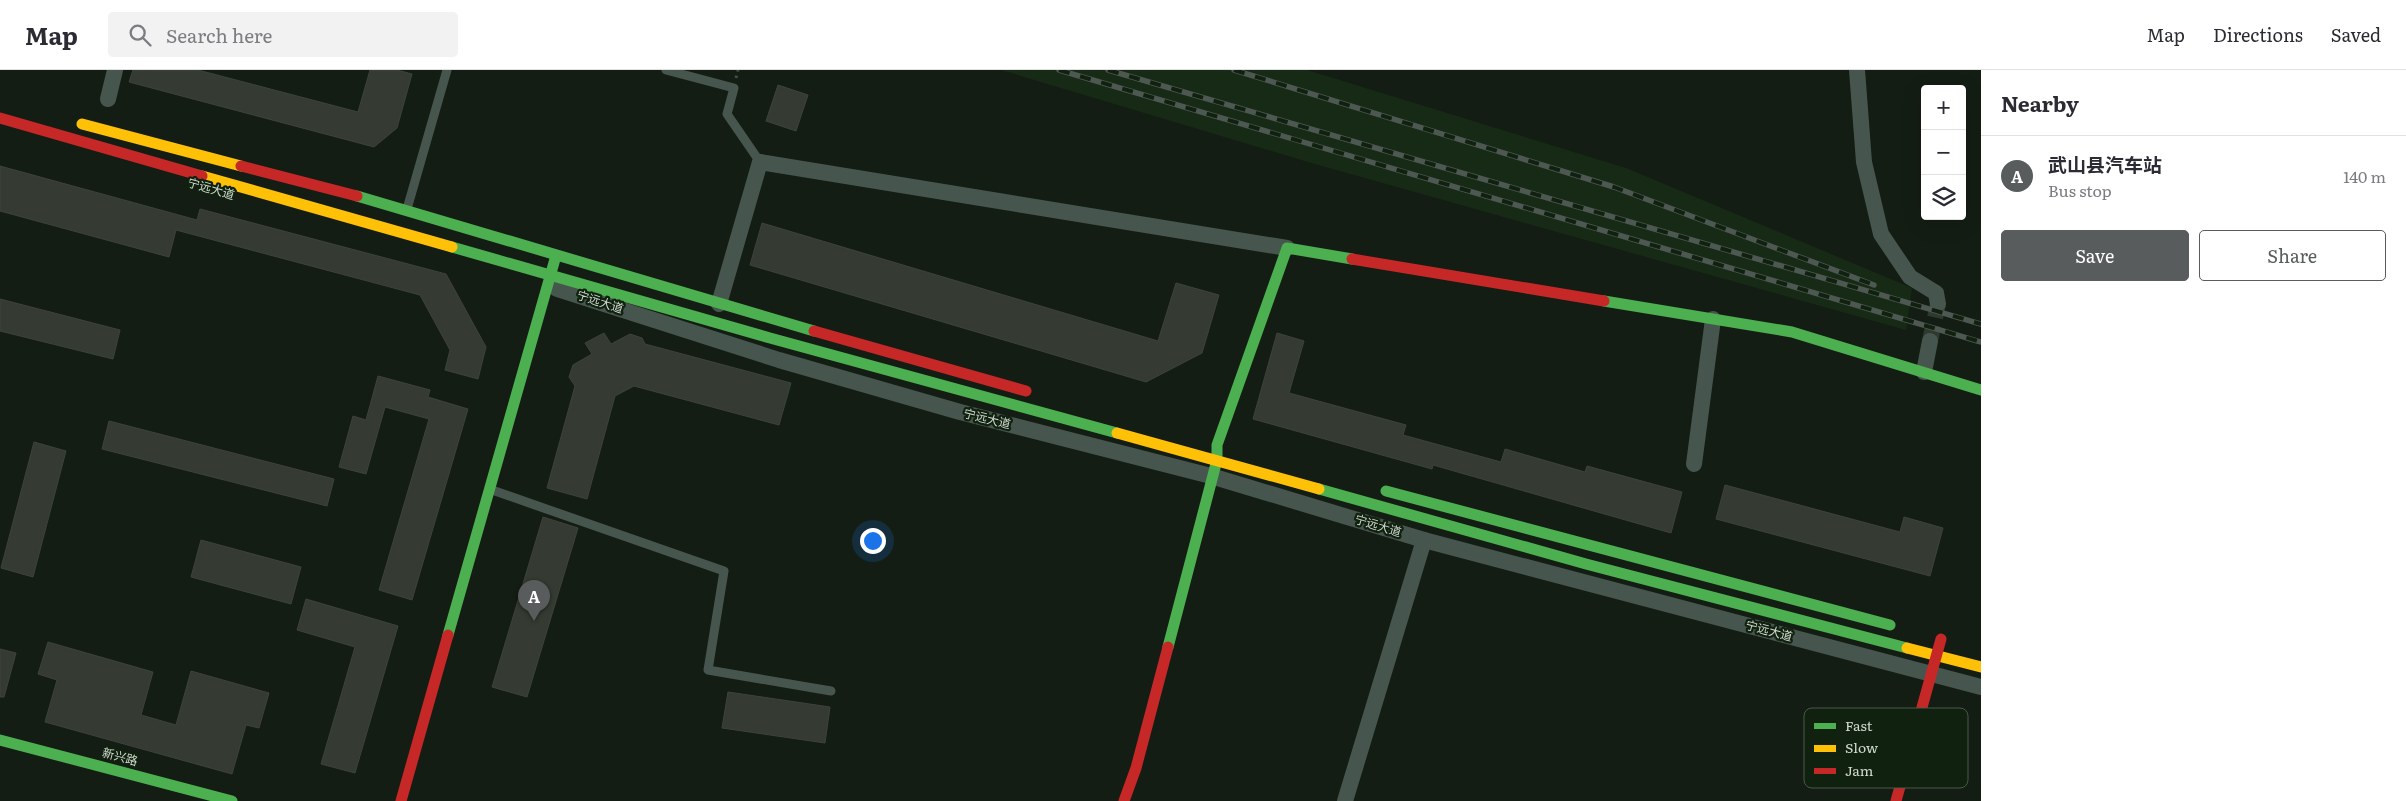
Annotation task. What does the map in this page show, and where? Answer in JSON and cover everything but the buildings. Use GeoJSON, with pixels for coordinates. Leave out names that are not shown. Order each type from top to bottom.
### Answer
{"type":"FeatureCollection","features":[{"type":"Feature","properties":{"kind":"main road","name":"宁远大道"},"geometry":{"type":"LineString","coordinates":[[0,118],[549,280],[1217,460],[1586,564],[1981,667]]}},
{"type":"Feature","properties":{"kind":"main road"},"geometry":{"type":"LineString","coordinates":[[66,120],[407,209],[719,304],[1038,394]]}},
{"type":"Feature","properties":{"kind":"main road"},"geometry":{"type":"LineString","coordinates":[[1124,801],[1136,768],[1211,476],[1217,460],[1217,445],[1287,248],[1792,332],[1981,390]]}},
{"type":"Feature","properties":{"kind":"main road"},"geometry":{"type":"LineString","coordinates":[[401,801],[556,254]]}},
{"type":"Feature","properties":{"kind":"main road"},"geometry":{"type":"LineString","coordinates":[[1377,488],[1903,629]]}},
{"type":"Feature","properties":{"kind":"main road"},"geometry":{"type":"LineString","coordinates":[[1922,708],[1941,639]]}},
{"type":"Feature","properties":{"kind":"main road","name":"新兴路"},"geometry":{"type":"LineString","coordinates":[[0,740],[232,801]]}},
{"type":"Feature","properties":{"kind":"main road"},"geometry":{"type":"LineString","coordinates":[[1896,801],[1900,788]]}},
{"type":"Feature","properties":{"kind":"street"},"geometry":{"type":"LineString","coordinates":[[108,99],[115,70]]}},
{"type":"Feature","properties":{"kind":"street"},"geometry":{"type":"LineString","coordinates":[[1857,70],[1864,162],[1882,234],[1910,277],[1936,293],[1938,304]]}},
{"type":"Feature","properties":{"kind":"street","name":"宁远大道"},"geometry":{"type":"LineString","coordinates":[[0,129],[549,280],[779,360],[960,412],[1211,476],[1424,540],[1981,687]]}},
{"type":"Feature","properties":{"kind":"street"},"geometry":{"type":"LineString","coordinates":[[719,304],[760,162],[1287,248]]}},
{"type":"Feature","properties":{"kind":"street"},"geometry":{"type":"LineString","coordinates":[[1694,464],[1713,319]]}},
{"type":"Feature","properties":{"kind":"street"},"geometry":{"type":"LineString","coordinates":[[1924,372],[1930,341]]}},
{"type":"Feature","properties":{"kind":"street"},"geometry":{"type":"LineString","coordinates":[[1345,801],[1424,540]]}},
{"type":"Feature","properties":{"kind":"lane"},"geometry":{"type":"LineString","coordinates":[[407,209],[447,70]]}},
{"type":"Feature","properties":{"kind":"lane"},"geometry":{"type":"LineString","coordinates":[[666,70],[734,88],[727,114],[760,162]]}},
{"type":"Feature","properties":{"kind":"lane"},"geometry":{"type":"LineString","coordinates":[[489,489],[724,571],[708,670],[831,692]]}},
{"type":"Feature","properties":{"kind":"shaded area"},"geometry":{"type":"Polygon","coordinates":[[[1001,70],[1307,70],[1626,168],[1912,288],[1906,330],[1308,162],[1001,70]]]}},
{"type":"Feature","properties":{"kind":"tunnel"},"geometry":{"type":"LineString","coordinates":[[1930,341],[1938,304]]}},
{"type":"Feature","properties":{"kind":"railway"},"geometry":{"type":"LineString","coordinates":[[1059,70],[1981,342]]}},
{"type":"Feature","properties":{"kind":"railway"},"geometry":{"type":"LineString","coordinates":[[1108,70],[1981,324]]}},
{"type":"Feature","properties":{"kind":"railway"},"geometry":{"type":"LineString","coordinates":[[1234,70],[1614,187],[1874,285]]}},
{"type":"Feature","properties":{"kind":"traffic: fast"},"geometry":{"type":"LineString","coordinates":[[357,196],[814,331]]}},
{"type":"Feature","properties":{"kind":"traffic: fast"},"geometry":{"type":"LineString","coordinates":[[452,247],[770,338],[1117,433]]}},
{"type":"Feature","properties":{"kind":"traffic: fast"},"geometry":{"type":"LineString","coordinates":[[1168,647],[1217,460],[1217,445],[1287,248],[1352,259]]}},
{"type":"Feature","properties":{"kind":"traffic: fast"},"geometry":{"type":"LineString","coordinates":[[448,635],[555,259]]}},
{"type":"Feature","properties":{"kind":"traffic: fast"},"geometry":{"type":"LineString","coordinates":[[1604,301],[1792,332],[1981,390]]}},
{"type":"Feature","properties":{"kind":"traffic: fast"},"geometry":{"type":"LineString","coordinates":[[1319,489],[1586,564],[1907,648]]}},
{"type":"Feature","properties":{"kind":"traffic: fast"},"geometry":{"type":"LineString","coordinates":[[1386,491],[1890,625]]}},
{"type":"Feature","properties":{"kind":"traffic: fast"},"geometry":{"type":"LineString","coordinates":[[0,740],[232,801]]}},
{"type":"Feature","properties":{"kind":"traffic: slow"},"geometry":{"type":"LineString","coordinates":[[82,124],[241,166]]}},
{"type":"Feature","properties":{"kind":"traffic: slow"},"geometry":{"type":"LineString","coordinates":[[202,176],[452,247]]}},
{"type":"Feature","properties":{"kind":"traffic: slow"},"geometry":{"type":"LineString","coordinates":[[1117,433],[1319,489]]}},
{"type":"Feature","properties":{"kind":"traffic: slow"},"geometry":{"type":"LineString","coordinates":[[1907,648],[1981,667]]}},
{"type":"Feature","properties":{"kind":"traffic: jam"},"geometry":{"type":"LineString","coordinates":[[0,118],[202,176]]}},
{"type":"Feature","properties":{"kind":"traffic: jam"},"geometry":{"type":"LineString","coordinates":[[241,166],[357,196]]}},
{"type":"Feature","properties":{"kind":"traffic: jam"},"geometry":{"type":"LineString","coordinates":[[1352,259],[1604,301]]}},
{"type":"Feature","properties":{"kind":"traffic: jam"},"geometry":{"type":"LineString","coordinates":[[814,331],[1026,391]]}},
{"type":"Feature","properties":{"kind":"traffic: jam"},"geometry":{"type":"LineString","coordinates":[[401,801],[448,635]]}},
{"type":"Feature","properties":{"kind":"traffic: jam"},"geometry":{"type":"LineString","coordinates":[[1922,708],[1941,639]]}},
{"type":"Feature","properties":{"kind":"traffic: jam"},"geometry":{"type":"LineString","coordinates":[[1124,801],[1136,768],[1168,647]]}},
{"type":"Feature","properties":{"kind":"traffic: jam"},"geometry":{"type":"LineString","coordinates":[[1896,801],[1900,788]]}},
{"type":"Feature","properties":{"kind":"place","name":"武山县汽车站"},"geometry":{"type":"Point","coordinates":[534,621]}}]}
